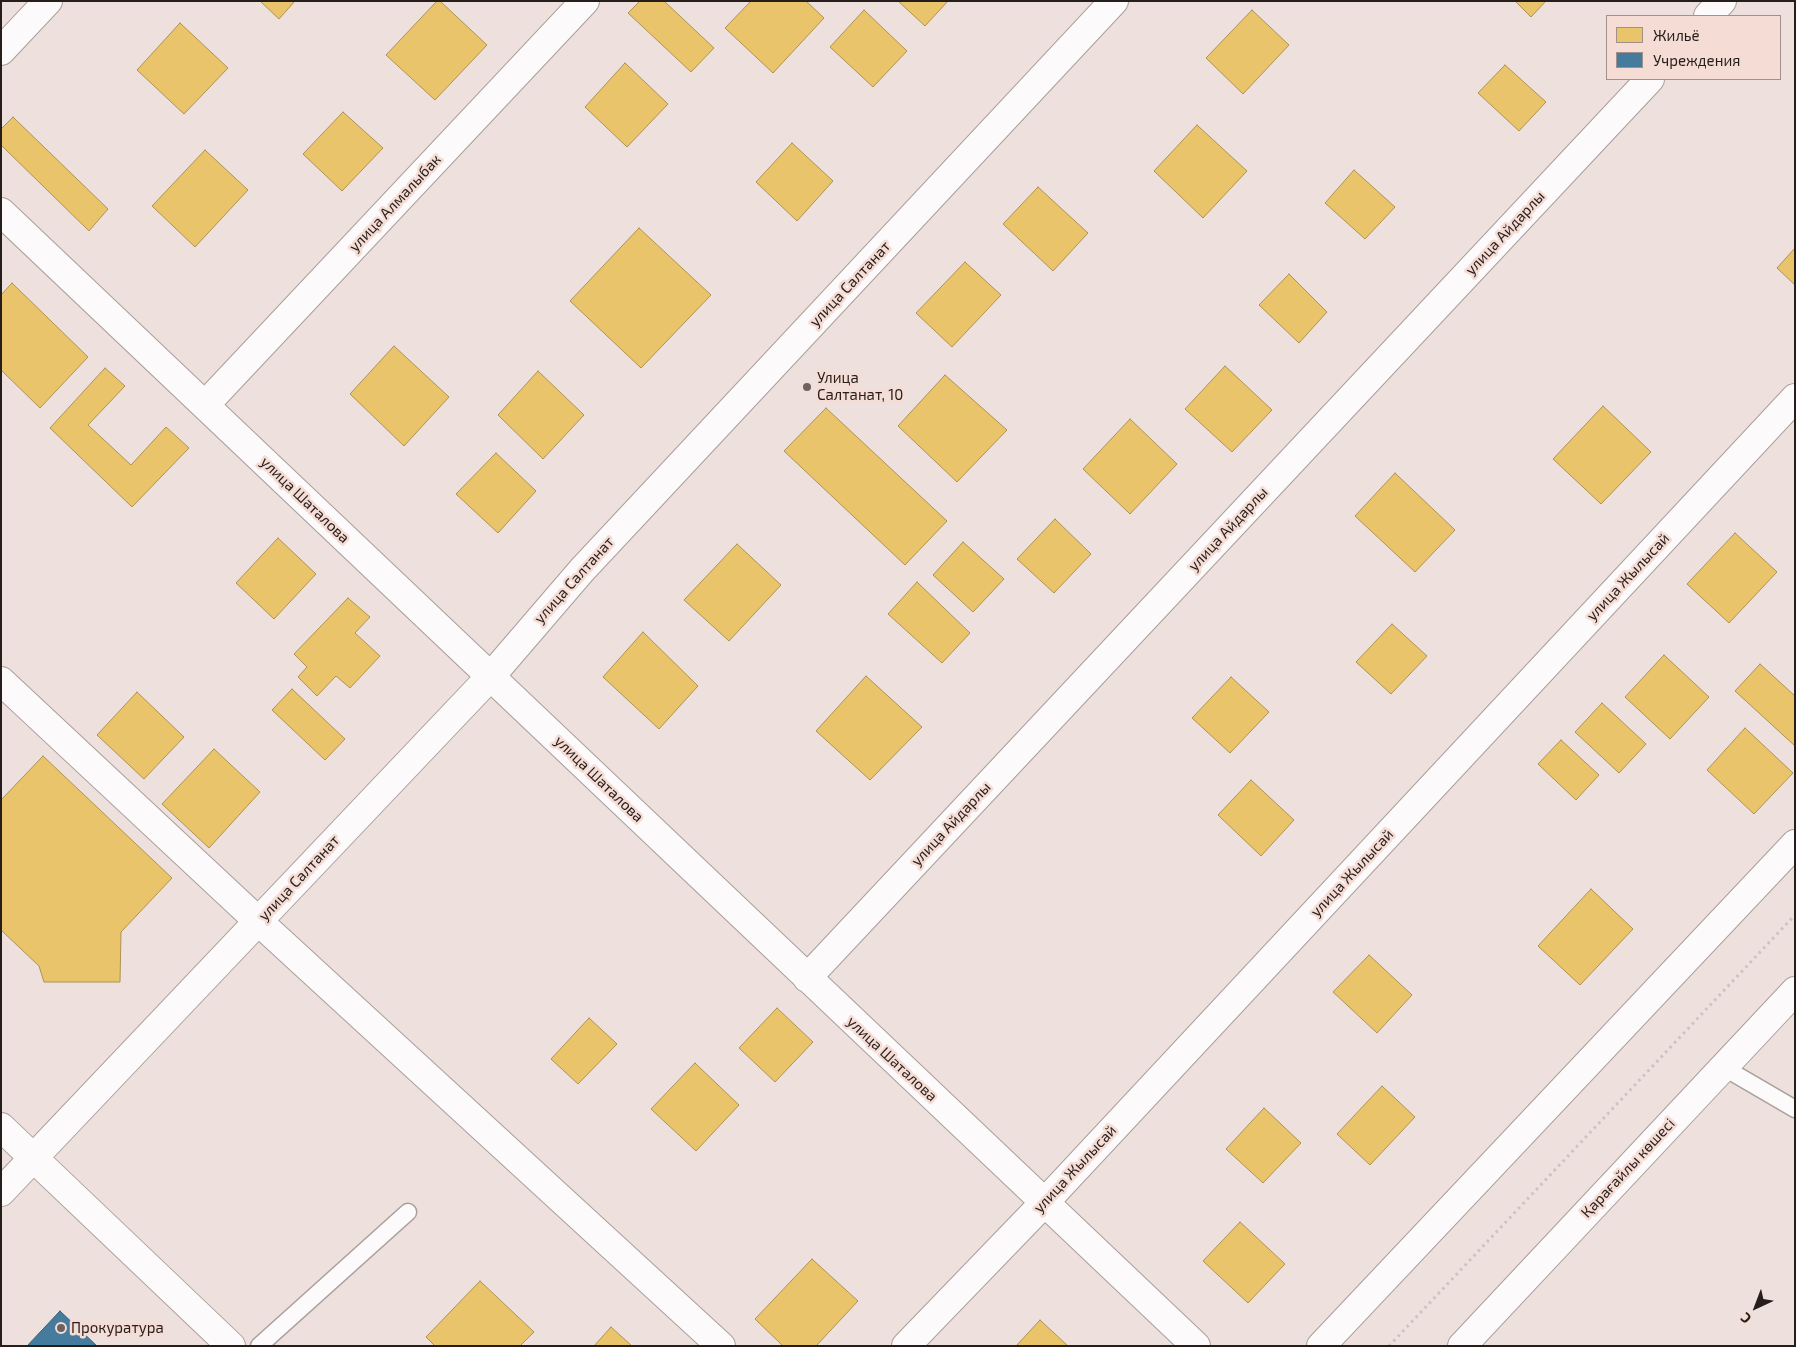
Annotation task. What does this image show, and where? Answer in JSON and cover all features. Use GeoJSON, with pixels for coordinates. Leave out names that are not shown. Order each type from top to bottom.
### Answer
{"type":"FeatureCollection","features":[{"type":"Feature","properties":{"kind":"street"},"geometry":{"type":"LineString","coordinates":[[1,50],[48,1]]}},
{"type":"Feature","properties":{"kind":"street","name":"улица Алмалыбак"},"geometry":{"type":"LineString","coordinates":[[205,405],[584,1]]}},
{"type":"Feature","properties":{"kind":"street","name":"улица Салтанат"},"geometry":{"type":"LineString","coordinates":[[1,1192],[491,676],[582,570],[1114,1]]}},
{"type":"Feature","properties":{"kind":"street"},"geometry":{"type":"LineString","coordinates":[[1709,15],[1722,1]]}},
{"type":"Feature","properties":{"kind":"street","name":"улица Айдарлы"},"geometry":{"type":"LineString","coordinates":[[807,978],[1649,80]]}},
{"type":"Feature","properties":{"kind":"street","name":"улица Шаталова"},"geometry":{"type":"LineString","coordinates":[[1,212],[1196,1346]]}},
{"type":"Feature","properties":{"kind":"street","name":"улица Жылысай"},"geometry":{"type":"LineString","coordinates":[[906,1346],[1044,1203],[1795,398]]}},
{"type":"Feature","properties":{"kind":"street"},"geometry":{"type":"LineString","coordinates":[[1,681],[258,921],[721,1346]]}},
{"type":"Feature","properties":{"kind":"street"},"geometry":{"type":"LineString","coordinates":[[1321,1346],[1795,844]]}},
{"type":"Feature","properties":{"kind":"street","name":"Қарағайлы көшесі"},"geometry":{"type":"LineString","coordinates":[[1462,1346],[1795,991]]}},
{"type":"Feature","properties":{"kind":"street"},"geometry":{"type":"LineString","coordinates":[[1,1127],[231,1346]]}},
{"type":"Feature","properties":{"kind":"lane"},"geometry":{"type":"LineString","coordinates":[[1723,1067],[1795,1110]]}},
{"type":"Feature","properties":{"kind":"lane"},"geometry":{"type":"LineString","coordinates":[[259,1346],[408,1212]]}},
{"type":"Feature","properties":{"kind":"path"},"geometry":{"type":"LineString","coordinates":[[1389,1346],[1795,915]]}},
{"type":"Feature","properties":{"kind":"building: Жильё"},"geometry":{"type":"Polygon","coordinates":[[[260,1],[295,1],[279,19],[260,1]]]}},
{"type":"Feature","properties":{"kind":"building: Жильё"},"geometry":{"type":"Polygon","coordinates":[[[437,1],[440,1],[487,45],[435,100],[386,55],[437,1]]]}},
{"type":"Feature","properties":{"kind":"building: Жильё"},"geometry":{"type":"Polygon","coordinates":[[[640,1],[664,1],[714,48],[691,72],[628,13],[640,1]]]}},
{"type":"Feature","properties":{"kind":"building: Жильё"},"geometry":{"type":"Polygon","coordinates":[[[751,1],[806,1],[824,18],[773,73],[725,28],[751,1]]]}},
{"type":"Feature","properties":{"kind":"building: Жильё"},"geometry":{"type":"Polygon","coordinates":[[[898,1],[948,1],[925,26],[898,1]]]}},
{"type":"Feature","properties":{"kind":"building: Жильё"},"geometry":{"type":"Polygon","coordinates":[[[1515,1],[1546,1],[1531,17],[1515,1]]]}},
{"type":"Feature","properties":{"kind":"building: Жильё"},"geometry":{"type":"Polygon","coordinates":[[[864,10],[907,51],[873,87],[830,47],[864,10]]]}},
{"type":"Feature","properties":{"kind":"building: Жильё"},"geometry":{"type":"Polygon","coordinates":[[[1252,10],[1289,45],[1243,94],[1206,58],[1252,10]]]}},
{"type":"Feature","properties":{"kind":"building: Жильё"},"geometry":{"type":"Polygon","coordinates":[[[180,23],[228,68],[184,114],[137,70],[180,23]]]}},
{"type":"Feature","properties":{"kind":"building: Жильё"},"geometry":{"type":"Polygon","coordinates":[[[625,63],[668,104],[627,147],[585,107],[625,63]]]}},
{"type":"Feature","properties":{"kind":"building: Жильё"},"geometry":{"type":"Polygon","coordinates":[[[1505,65],[1546,102],[1519,131],[1478,93],[1505,65]]]}},
{"type":"Feature","properties":{"kind":"building: Жильё"},"geometry":{"type":"Polygon","coordinates":[[[343,112],[383,148],[342,191],[303,154],[343,112]]]}},
{"type":"Feature","properties":{"kind":"building: Жильё"},"geometry":{"type":"Polygon","coordinates":[[[13,117],[108,209],[89,231],[1,145],[1,129],[13,117]]]}},
{"type":"Feature","properties":{"kind":"building: Жильё"},"geometry":{"type":"Polygon","coordinates":[[[1197,125],[1247,171],[1203,218],[1154,171],[1197,125]]]}},
{"type":"Feature","properties":{"kind":"building: Жильё"},"geometry":{"type":"Polygon","coordinates":[[[792,143],[833,181],[797,221],[756,182],[792,143]]]}},
{"type":"Feature","properties":{"kind":"building: Жильё"},"geometry":{"type":"Polygon","coordinates":[[[205,150],[248,190],[195,247],[152,206],[205,150]]]}},
{"type":"Feature","properties":{"kind":"building: Жильё"},"geometry":{"type":"Polygon","coordinates":[[[1354,170],[1395,207],[1365,239],[1325,203],[1354,170]]]}},
{"type":"Feature","properties":{"kind":"building: Жильё"},"geometry":{"type":"Polygon","coordinates":[[[1038,187],[1088,233],[1053,271],[1003,224],[1038,187]]]}},
{"type":"Feature","properties":{"kind":"building: Жильё"},"geometry":{"type":"Polygon","coordinates":[[[639,228],[711,295],[641,368],[570,301],[639,228]]]}},
{"type":"Feature","properties":{"kind":"building: Жильё"},"geometry":{"type":"Polygon","coordinates":[[[1795,248],[1795,285],[1777,268],[1795,248]]]}},
{"type":"Feature","properties":{"kind":"building: Жильё"},"geometry":{"type":"Polygon","coordinates":[[[965,262],[1001,295],[952,347],[916,313],[965,262]]]}},
{"type":"Feature","properties":{"kind":"building: Жильё"},"geometry":{"type":"Polygon","coordinates":[[[1289,274],[1327,312],[1299,343],[1259,305],[1289,274]]]}},
{"type":"Feature","properties":{"kind":"building: Жильё"},"geometry":{"type":"Polygon","coordinates":[[[12,283],[88,357],[40,408],[1,370],[1,295],[12,283]]]}},
{"type":"Feature","properties":{"kind":"building: Жильё"},"geometry":{"type":"Polygon","coordinates":[[[394,346],[449,397],[404,446],[350,394],[394,346]]]}},
{"type":"Feature","properties":{"kind":"building: Жильё"},"geometry":{"type":"Polygon","coordinates":[[[1225,366],[1272,410],[1232,452],[1185,409],[1225,366]]]}},
{"type":"Feature","properties":{"kind":"building: Жильё"},"geometry":{"type":"Polygon","coordinates":[[[105,368],[125,386],[88,425],[131,465],[166,427],[189,448],[132,507],[50,428],[105,368]]]}},
{"type":"Feature","properties":{"kind":"building: Жильё"},"geometry":{"type":"Polygon","coordinates":[[[538,371],[584,415],[543,459],[498,415],[538,371]]]}},
{"type":"Feature","properties":{"kind":"building: Жильё"},"geometry":{"type":"Polygon","coordinates":[[[945,375],[1007,430],[957,482],[898,426],[945,375]]]}},
{"type":"Feature","properties":{"kind":"building: Жильё"},"geometry":{"type":"Polygon","coordinates":[[[1603,406],[1651,452],[1601,504],[1553,459],[1603,406]]]}},
{"type":"Feature","properties":{"kind":"building: Жильё"},"geometry":{"type":"Polygon","coordinates":[[[826,408],[947,521],[905,565],[784,451],[826,408]]]}},
{"type":"Feature","properties":{"kind":"building: Жильё"},"geometry":{"type":"Polygon","coordinates":[[[1130,419],[1177,464],[1130,514],[1083,469],[1130,419]]]}},
{"type":"Feature","properties":{"kind":"building: Жильё"},"geometry":{"type":"Polygon","coordinates":[[[496,453],[536,491],[498,533],[456,494],[496,453]]]}},
{"type":"Feature","properties":{"kind":"building: Жильё"},"geometry":{"type":"Polygon","coordinates":[[[1395,473],[1455,530],[1415,572],[1355,516],[1395,473]]]}},
{"type":"Feature","properties":{"kind":"building: Жильё"},"geometry":{"type":"Polygon","coordinates":[[[1055,519],[1091,554],[1054,593],[1017,559],[1055,519]]]}},
{"type":"Feature","properties":{"kind":"building: Жильё"},"geometry":{"type":"Polygon","coordinates":[[[1735,533],[1777,572],[1729,623],[1687,584],[1735,533]]]}},
{"type":"Feature","properties":{"kind":"building: Жильё"},"geometry":{"type":"Polygon","coordinates":[[[278,538],[316,574],[274,619],[236,583],[278,538]]]}},
{"type":"Feature","properties":{"kind":"building: Жильё"},"geometry":{"type":"Polygon","coordinates":[[[963,542],[1004,579],[973,612],[933,575],[963,542]]]}},
{"type":"Feature","properties":{"kind":"building: Жильё"},"geometry":{"type":"Polygon","coordinates":[[[737,544],[781,585],[729,641],[684,600],[737,544]]]}},
{"type":"Feature","properties":{"kind":"building: Жильё"},"geometry":{"type":"Polygon","coordinates":[[[917,582],[970,633],[942,663],[888,614],[917,582]]]}},
{"type":"Feature","properties":{"kind":"building: Жильё"},"geometry":{"type":"Polygon","coordinates":[[[348,598],[370,617],[355,633],[380,656],[350,688],[336,676],[317,696],[298,677],[307,667],[294,654],[348,598]]]}},
{"type":"Feature","properties":{"kind":"building: Жильё"},"geometry":{"type":"Polygon","coordinates":[[[1392,624],[1427,656],[1391,694],[1356,662],[1392,624]]]}},
{"type":"Feature","properties":{"kind":"building: Жильё"},"geometry":{"type":"Polygon","coordinates":[[[643,632],[698,686],[659,729],[603,677],[643,632]]]}},
{"type":"Feature","properties":{"kind":"building: Жильё"},"geometry":{"type":"Polygon","coordinates":[[[1664,655],[1709,697],[1670,739],[1625,697],[1664,655]]]}},
{"type":"Feature","properties":{"kind":"building: Жильё"},"geometry":{"type":"Polygon","coordinates":[[[1760,664],[1795,696],[1795,746],[1735,691],[1760,664]]]}},
{"type":"Feature","properties":{"kind":"building: Жильё"},"geometry":{"type":"Polygon","coordinates":[[[866,676],[922,727],[870,780],[816,731],[866,676]]]}},
{"type":"Feature","properties":{"kind":"building: Жильё"},"geometry":{"type":"Polygon","coordinates":[[[1231,677],[1269,712],[1230,753],[1192,718],[1231,677]]]}},
{"type":"Feature","properties":{"kind":"building: Жильё"},"geometry":{"type":"Polygon","coordinates":[[[292,689],[345,739],[325,760],[272,710],[292,689]]]}},
{"type":"Feature","properties":{"kind":"building: Жильё"},"geometry":{"type":"Polygon","coordinates":[[[137,692],[184,737],[144,779],[97,735],[137,692]]]}},
{"type":"Feature","properties":{"kind":"building: Жильё"},"geometry":{"type":"Polygon","coordinates":[[[1602,703],[1646,744],[1619,773],[1575,732],[1602,703]]]}},
{"type":"Feature","properties":{"kind":"building: Жильё"},"geometry":{"type":"Polygon","coordinates":[[[1745,728],[1793,773],[1754,814],[1707,770],[1745,728]]]}},
{"type":"Feature","properties":{"kind":"building: Жильё"},"geometry":{"type":"Polygon","coordinates":[[[1561,740],[1599,775],[1576,800],[1538,764],[1561,740]]]}},
{"type":"Feature","properties":{"kind":"building: Жильё"},"geometry":{"type":"Polygon","coordinates":[[[214,749],[260,792],[209,848],[162,804],[214,749]]]}},
{"type":"Feature","properties":{"kind":"building: Жильё"},"geometry":{"type":"Polygon","coordinates":[[[43,756],[172,878],[121,932],[120,982],[44,982],[39,966],[1,930],[1,800],[43,756]]]}},
{"type":"Feature","properties":{"kind":"building: Жильё"},"geometry":{"type":"Polygon","coordinates":[[[1251,780],[1294,820],[1261,856],[1218,815],[1251,780]]]}},
{"type":"Feature","properties":{"kind":"building: Жильё"},"geometry":{"type":"Polygon","coordinates":[[[1591,889],[1633,929],[1580,985],[1538,946],[1591,889]]]}},
{"type":"Feature","properties":{"kind":"building: Жильё"},"geometry":{"type":"Polygon","coordinates":[[[1369,955],[1412,995],[1377,1033],[1333,992],[1369,955]]]}},
{"type":"Feature","properties":{"kind":"building: Жильё"},"geometry":{"type":"Polygon","coordinates":[[[777,1008],[813,1042],[775,1082],[739,1048],[777,1008]]]}},
{"type":"Feature","properties":{"kind":"building: Жильё"},"geometry":{"type":"Polygon","coordinates":[[[589,1018],[617,1044],[578,1084],[551,1059],[589,1018]]]}},
{"type":"Feature","properties":{"kind":"building: Жильё"},"geometry":{"type":"Polygon","coordinates":[[[695,1063],[739,1105],[696,1151],[651,1109],[695,1063]]]}},
{"type":"Feature","properties":{"kind":"building: Жильё"},"geometry":{"type":"Polygon","coordinates":[[[1382,1086],[1415,1117],[1370,1165],[1337,1134],[1382,1086]]]}},
{"type":"Feature","properties":{"kind":"building: Жильё"},"geometry":{"type":"Polygon","coordinates":[[[1264,1108],[1301,1143],[1263,1183],[1226,1149],[1264,1108]]]}},
{"type":"Feature","properties":{"kind":"building: Жильё"},"geometry":{"type":"Polygon","coordinates":[[[1240,1222],[1285,1264],[1248,1303],[1203,1261],[1240,1222]]]}},
{"type":"Feature","properties":{"kind":"building: Жильё"},"geometry":{"type":"Polygon","coordinates":[[[812,1259],[858,1301],[816,1346],[783,1346],[755,1319],[812,1259]]]}},
{"type":"Feature","properties":{"kind":"building: Жильё"},"geometry":{"type":"Polygon","coordinates":[[[480,1281],[534,1332],[520,1346],[435,1346],[426,1337],[480,1281]]]}},
{"type":"Feature","properties":{"kind":"building: Жильё"},"geometry":{"type":"Polygon","coordinates":[[[1040,1320],[1068,1346],[1016,1346],[1040,1320]]]}},
{"type":"Feature","properties":{"kind":"building: Жильё"},"geometry":{"type":"Polygon","coordinates":[[[611,1327],[632,1346],[594,1346],[611,1327]]]}},
{"type":"Feature","properties":{"kind":"building: Учреждения","name":"Прокуратура"},"geometry":{"type":"Polygon","coordinates":[[[60,1311],[97,1346],[27,1346],[60,1311]]]}},
{"type":"Feature","properties":{"kind":"place","name":"Улица Салтанат, 10"},"geometry":{"type":"Point","coordinates":[807,387]}},
{"type":"Feature","properties":{"kind":"place","name":"Прокуратура"},"geometry":{"type":"Point","coordinates":[61,1328]}}]}
